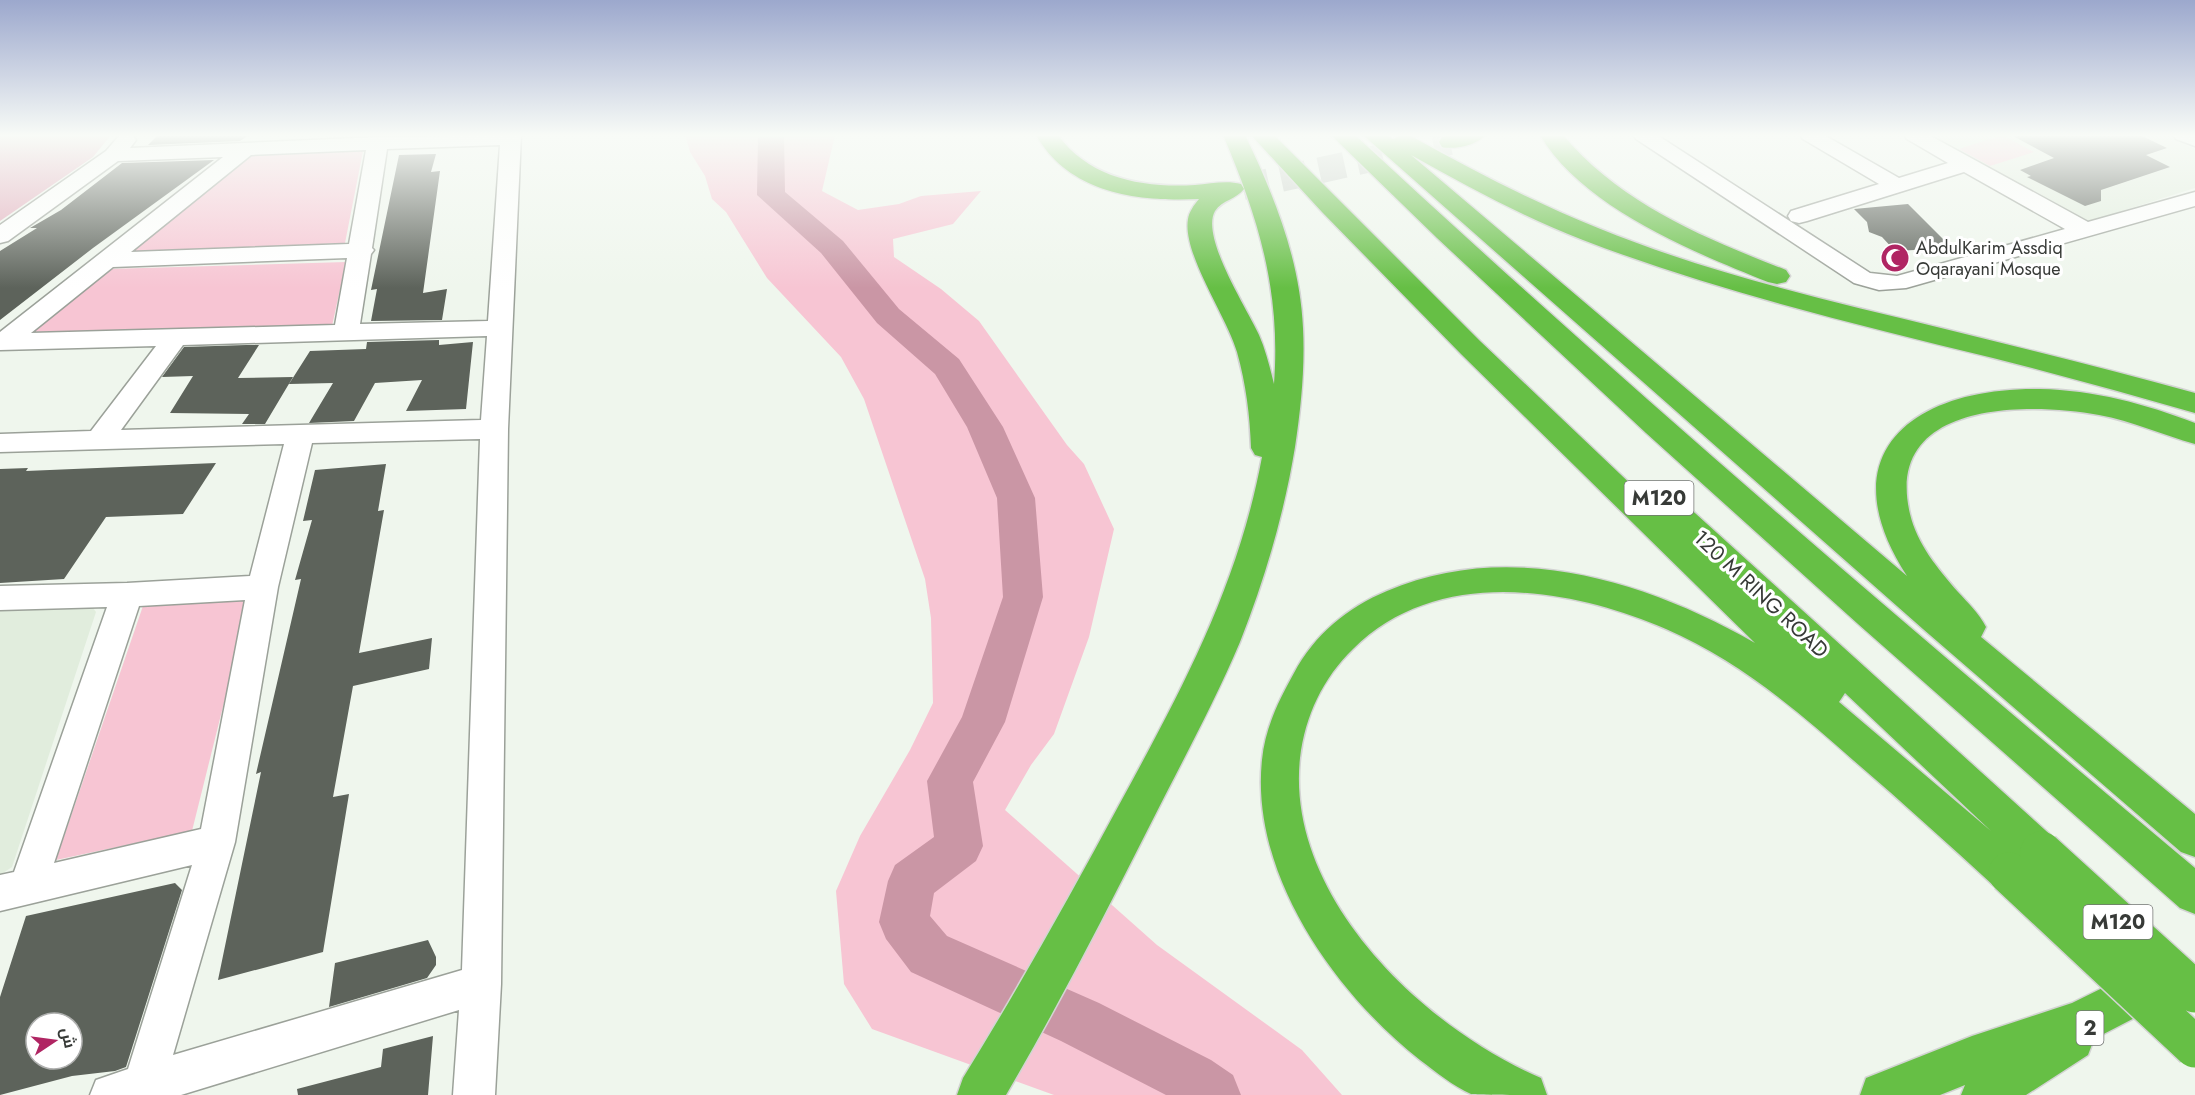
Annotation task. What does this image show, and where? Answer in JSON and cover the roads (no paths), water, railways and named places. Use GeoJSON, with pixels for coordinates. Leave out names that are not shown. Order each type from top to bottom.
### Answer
{"type":"FeatureCollection","features":[{"type":"Feature","properties":{"kind":"highway"},"geometry":{"type":"LineString","coordinates":[[1120,186],[1150,192],[1180,194],[1237,188],[1208,204],[1199,221],[1203,245],[1240,322],[1255,365],[1265,422],[1266,504]]}},
{"type":"Feature","properties":{"kind":"highway"},"geometry":{"type":"LineString","coordinates":[[980,1095],[1093,893],[1178,732],[1222,642],[1250,563],[1284,425],[1290,354],[1286,290],[1274,233],[1257,186]]}},
{"type":"Feature","properties":{"kind":"highway"},"geometry":{"type":"LineString","coordinates":[[1310,186],[1542,416],[1917,776],[2025,862],[2195,1047]]}},
{"type":"Feature","properties":{"kind":"highway","name":"120 M RING ROAD"},"geometry":{"type":"LineString","coordinates":[[1336,186],[1614,456],[2025,862],[2186,976]]}},
{"type":"Feature","properties":{"kind":"highway","name":"M120"},"geometry":{"type":"LineString","coordinates":[[1396,186],[1624,394],[1950,684],[2195,894]]}},
{"type":"Feature","properties":{"kind":"highway"},"geometry":{"type":"LineString","coordinates":[[1433,186],[2195,839]]}},
{"type":"Feature","properties":{"kind":"highway"},"geometry":{"type":"LineString","coordinates":[[1484,186],[1601,239],[1665,261],[1811,303],[2076,370]]}},
{"type":"Feature","properties":{"kind":"highway"},"geometry":{"type":"LineString","coordinates":[[1602,186],[1646,215],[1715,250],[1850,302],[2195,403]]}},
{"type":"Feature","properties":{"kind":"highway"},"geometry":{"type":"LineString","coordinates":[[2149,801],[2072,722],[1984,643],[1925,574],[1905,540],[1894,514],[1891,489],[1892,468],[1897,453],[1922,425],[1962,407],[2016,399],[2041,399],[2109,408],[2195,434]]}},
{"type":"Feature","properties":{"kind":"highway"},"geometry":{"type":"LineString","coordinates":[[1524,1095],[1497,1084],[1453,1059],[1389,1004],[1357,971],[1334,940],[1314,905],[1290,847],[1280,783],[1282,756],[1295,703],[1324,656],[1363,621],[1385,606],[1418,592],[1454,583],[1491,579],[1529,580],[1563,585],[1590,590],[1651,608],[1714,636],[1774,672],[2025,862]]}},
{"type":"Feature","properties":{"kind":"highway"},"geometry":{"type":"LineString","coordinates":[[1883,1095],[1972,1059],[2080,1023],[2186,976]]}},
{"type":"Feature","properties":{"kind":"highway","name":"2"},"geometry":{"type":"LineString","coordinates":[[1984,1095],[2186,976]]}},
{"type":"Feature","properties":{"kind":"street"},"geometry":{"type":"LineString","coordinates":[[0,236],[70,186]]}},
{"type":"Feature","properties":{"kind":"street"},"geometry":{"type":"LineString","coordinates":[[2,341],[200,186]]}},
{"type":"Feature","properties":{"kind":"street"},"geometry":{"type":"LineString","coordinates":[[346,332],[372,186]]}},
{"type":"Feature","properties":{"kind":"street"},"geometry":{"type":"LineString","coordinates":[[474,1095],[481,984],[494,429],[508,186]]}},
{"type":"Feature","properties":{"kind":"street"},"geometry":{"type":"LineString","coordinates":[[1721,186],[1862,278],[1886,284],[2195,199]]}},
{"type":"Feature","properties":{"kind":"street"},"geometry":{"type":"LineString","coordinates":[[1753,186],[1902,281]]}},
{"type":"Feature","properties":{"kind":"street"},"geometry":{"type":"LineString","coordinates":[[1799,216],[1893,186]]}},
{"type":"Feature","properties":{"kind":"street"},"geometry":{"type":"LineString","coordinates":[[2006,186],[2083,229]]}},
{"type":"Feature","properties":{"kind":"street"},"geometry":{"type":"LineString","coordinates":[[2170,206],[2195,219]]}},
{"type":"Feature","properties":{"kind":"street"},"geometry":{"type":"LineString","coordinates":[[108,260],[362,250]]}},
{"type":"Feature","properties":{"kind":"street"},"geometry":{"type":"LineString","coordinates":[[2,341],[499,328]]}},
{"type":"Feature","properties":{"kind":"street"},"geometry":{"type":"LineString","coordinates":[[100,439],[176,337]]}},
{"type":"Feature","properties":{"kind":"street"},"geometry":{"type":"LineString","coordinates":[[0,443],[494,429]]}},
{"type":"Feature","properties":{"kind":"street"},"geometry":{"type":"LineString","coordinates":[[127,1091],[217,842],[263,587],[300,434]]}},
{"type":"Feature","properties":{"kind":"street"},"geometry":{"type":"LineString","coordinates":[[0,598],[127,595],[263,587]]}},
{"type":"Feature","properties":{"kind":"street"},"geometry":{"type":"LineString","coordinates":[[14,890],[127,595]]}},
{"type":"Feature","properties":{"kind":"street"},"geometry":{"type":"LineString","coordinates":[[14,890],[217,842]]}},
{"type":"Feature","properties":{"kind":"street"},"geometry":{"type":"LineString","coordinates":[[127,1091],[481,984]]}},
{"type":"Feature","properties":{"kind":"waterway"},"geometry":{"type":"LineString","coordinates":[[771,186],[771,195],[832,247],[888,316],[947,367],[985,427],[1016,498],[1023,597],[983,722],[950,781],[959,846],[912,881],[904,922],[929,954],[1080,1022],[1192,1079],[1213,1095]]}},
{"type":"Feature","properties":{"kind":"tunnel"},"geometry":{"type":"LineString","coordinates":[[1243,187],[1247,186]]}},
{"type":"Feature","properties":{"kind":"place","name":"AbdulKarim Assdiq Oqarayani Mosque"},"geometry":{"type":"Point","coordinates":[1895,258]}}]}
